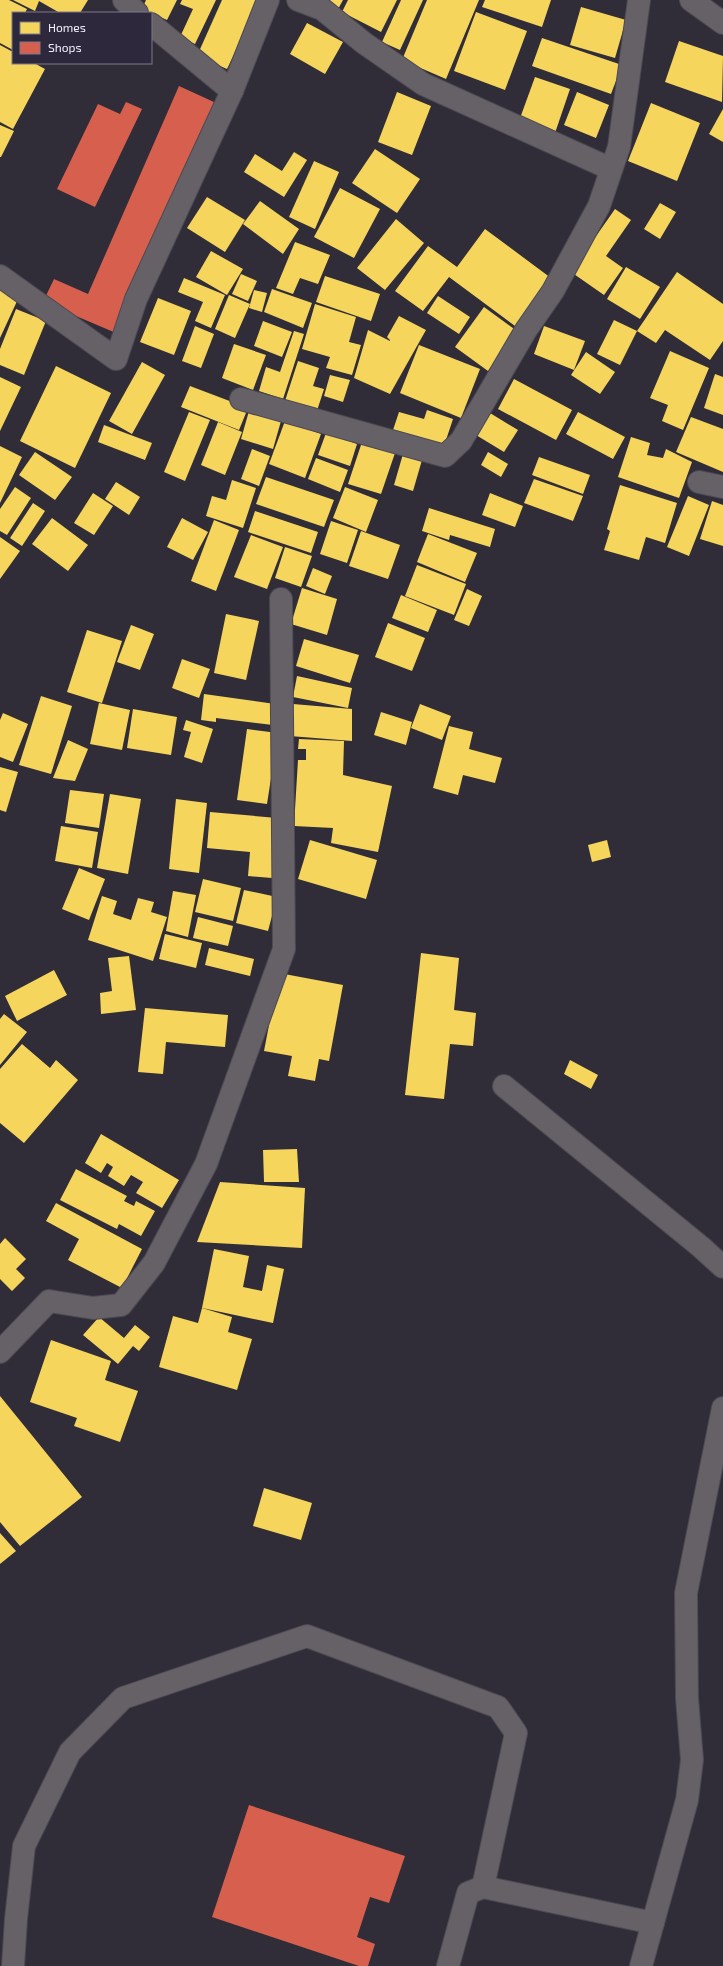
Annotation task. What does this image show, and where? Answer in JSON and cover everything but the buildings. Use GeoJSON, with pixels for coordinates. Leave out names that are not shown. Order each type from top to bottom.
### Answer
{"type":"FeatureCollection","features":[{"type":"Feature","properties":{"kind":"street"},"geometry":{"type":"LineString","coordinates":[[124,0],[136,12]]}},
{"type":"Feature","properties":{"kind":"street"},"geometry":{"type":"LineString","coordinates":[[0,276],[116,359],[136,298],[232,91],[268,0]]}},
{"type":"Feature","properties":{"kind":"street"},"geometry":{"type":"LineString","coordinates":[[298,0],[322,9],[364,43],[422,84],[611,169]]}},
{"type":"Feature","properties":{"kind":"street"},"geometry":{"type":"LineString","coordinates":[[241,399],[445,456],[460,441],[526,330],[553,291],[598,206],[619,147],[639,0]]}},
{"type":"Feature","properties":{"kind":"street"},"geometry":{"type":"LineString","coordinates":[[691,0],[723,23]]}},
{"type":"Feature","properties":{"kind":"street"},"geometry":{"type":"LineString","coordinates":[[152,25],[232,91]]}},
{"type":"Feature","properties":{"kind":"street"},"geometry":{"type":"LineString","coordinates":[[698,482],[723,487]]}},
{"type":"Feature","properties":{"kind":"street"},"geometry":{"type":"LineString","coordinates":[[0,1352],[49,1301],[93,1308],[121,1305],[154,1264],[206,1164],[284,949],[281,599]]}},
{"type":"Feature","properties":{"kind":"street"},"geometry":{"type":"LineString","coordinates":[[504,1086],[701,1246],[723,1267]]}},
{"type":"Feature","properties":{"kind":"street"},"geometry":{"type":"LineString","coordinates":[[641,1966],[687,1800],[692,1760],[687,1698],[686,1593],[723,1408]]}},
{"type":"Feature","properties":{"kind":"street"},"geometry":{"type":"LineString","coordinates":[[13,1966],[16,1919],[24,1846],[70,1752],[123,1698],[307,1636],[498,1707],[516,1733],[482,1887]]}},
{"type":"Feature","properties":{"kind":"street"},"geometry":{"type":"LineString","coordinates":[[448,1966],[468,1893],[482,1887],[653,1923]]}}]}
